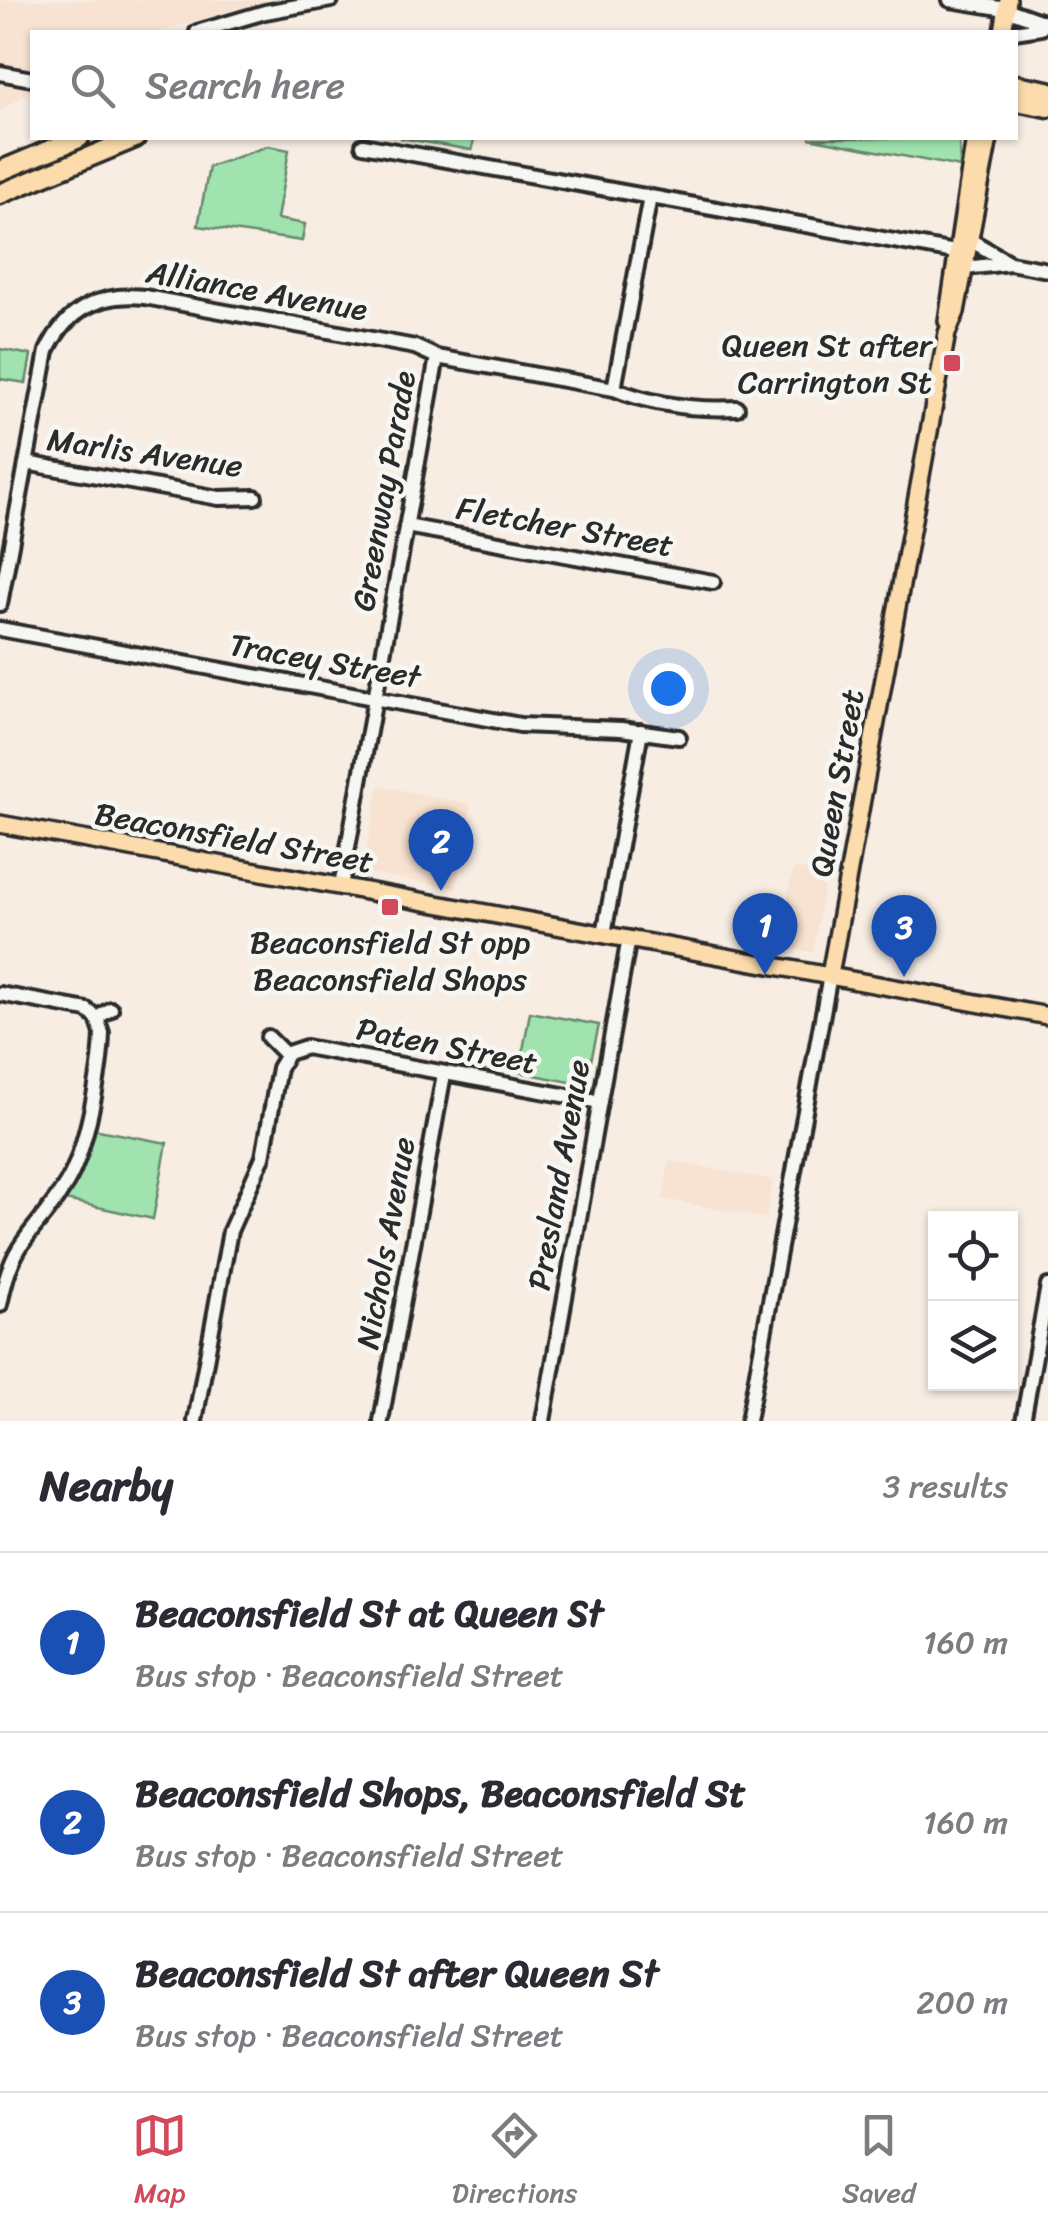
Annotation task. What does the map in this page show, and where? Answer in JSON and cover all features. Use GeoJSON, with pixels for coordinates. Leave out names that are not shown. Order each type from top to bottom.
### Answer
{"type":"FeatureCollection","features":[{"type":"Feature","properties":{"kind":"highway"},"geometry":{"type":"LineString","coordinates":[[0,172],[75,140]]}},
{"type":"Feature","properties":{"kind":"highway"},"geometry":{"type":"LineString","coordinates":[[0,194],[130,140]]}},
{"type":"Feature","properties":{"kind":"main road"},"geometry":{"type":"LineString","coordinates":[[1003,30],[1007,5]]}},
{"type":"Feature","properties":{"kind":"main road","name":"Queen Street"},"geometry":{"type":"LineString","coordinates":[[964,254],[975,140]]}},
{"type":"Feature","properties":{"kind":"main road","name":"Queen Street"},"geometry":{"type":"LineString","coordinates":[[830,975],[947,333],[946,310],[964,254],[989,140]]}},
{"type":"Feature","properties":{"kind":"main road","name":"Beaconsfield Street"},"geometry":{"type":"LineString","coordinates":[[0,824],[1048,1016]]}},
{"type":"Feature","properties":{"kind":"street"},"geometry":{"type":"LineString","coordinates":[[204,30],[265,12],[331,0]]}},
{"type":"Feature","properties":{"kind":"street"},"geometry":{"type":"LineString","coordinates":[[950,0],[1007,5],[1048,27]]}},
{"type":"Feature","properties":{"kind":"street"},"geometry":{"type":"LineString","coordinates":[[1018,30],[1048,27]]}},
{"type":"Feature","properties":{"kind":"street"},"geometry":{"type":"LineString","coordinates":[[0,73],[30,79]]}},
{"type":"Feature","properties":{"kind":"street"},"geometry":{"type":"LineString","coordinates":[[363,145],[1048,270]]}},
{"type":"Feature","properties":{"kind":"street"},"geometry":{"type":"LineString","coordinates":[[650,198],[614,388],[635,398],[702,410],[737,408]]}},
{"type":"Feature","properties":{"kind":"street"},"geometry":{"type":"LineString","coordinates":[[964,254],[1010,263]]}},
{"type":"Feature","properties":{"kind":"street","name":"Alliance Avenue"},"geometry":{"type":"LineString","coordinates":[[0,604],[47,351],[62,325],[101,299],[145,297],[415,347],[437,357]]}},
{"type":"Feature","properties":{"kind":"street","name":"Greenway Parade"},"geometry":{"type":"LineString","coordinates":[[341,886],[437,357],[614,388]]}},
{"type":"Feature","properties":{"kind":"street","name":"Marlis Avenue"},"geometry":{"type":"LineString","coordinates":[[26,463],[219,498],[256,497]]}},
{"type":"Feature","properties":{"kind":"street","name":"Fletcher Street"},"geometry":{"type":"LineString","coordinates":[[406,526],[713,582]]}},
{"type":"Feature","properties":{"kind":"street","name":"Tracey Street"},"geometry":{"type":"LineString","coordinates":[[0,629],[520,724],[679,737]]}},
{"type":"Feature","properties":{"kind":"street"},"geometry":{"type":"LineString","coordinates":[[604,934],[641,731]]}},
{"type":"Feature","properties":{"kind":"street","name":"Presland Avenue"},"geometry":{"type":"LineString","coordinates":[[544,1421],[629,938]]}},
{"type":"Feature","properties":{"kind":"street","name":"Queen Street"},"geometry":{"type":"LineString","coordinates":[[748,1421],[830,975]]}},
{"type":"Feature","properties":{"kind":"street"},"geometry":{"type":"LineString","coordinates":[[0,994],[86,1010],[97,1018],[101,1042],[78,1160],[66,1186],[12,1255],[0,1305]]}},
{"type":"Feature","properties":{"kind":"street"},"geometry":{"type":"LineString","coordinates":[[97,1018],[111,1009]]}},
{"type":"Feature","properties":{"kind":"street"},"geometry":{"type":"LineString","coordinates":[[195,1421],[230,1231],[263,1157],[279,1068],[286,1055],[268,1037]]}},
{"type":"Feature","properties":{"kind":"street","name":"Paten Street"},"geometry":{"type":"LineString","coordinates":[[286,1055],[306,1048],[600,1102]]}},
{"type":"Feature","properties":{"kind":"street","name":"Nichols Avenue"},"geometry":{"type":"LineString","coordinates":[[381,1421],[444,1074]]}},
{"type":"Feature","properties":{"kind":"street"},"geometry":{"type":"LineString","coordinates":[[1023,1421],[1048,1286]]}},
{"type":"Feature","properties":{"kind":"shaded area"},"geometry":{"type":"Polygon","coordinates":[[[0,0],[271,0],[163,30],[30,30],[30,91],[0,111],[0,0]]]}},
{"type":"Feature","properties":{"kind":"shaded area"},"geometry":{"type":"Polygon","coordinates":[[[379,786],[471,804],[456,888],[369,873],[364,866],[379,786]]]}},
{"type":"Feature","properties":{"kind":"shaded area"},"geometry":{"type":"Polygon","coordinates":[[[793,868],[826,873],[813,952],[780,947],[793,868]]]}},
{"type":"Feature","properties":{"kind":"shaded area"},"geometry":{"type":"Polygon","coordinates":[[[669,1161],[773,1180],[766,1218],[663,1199],[669,1161]]]}},
{"type":"Feature","properties":{"kind":"green space"},"geometry":{"type":"Polygon","coordinates":[[[412,140],[474,140],[472,150],[412,140]]]}},
{"type":"Feature","properties":{"kind":"green space"},"geometry":{"type":"Polygon","coordinates":[[[819,140],[959,140],[960,167],[819,140]]]}},
{"type":"Feature","properties":{"kind":"green space"},"geometry":{"type":"Polygon","coordinates":[[[268,146],[289,150],[277,219],[305,224],[302,241],[198,226],[209,167],[268,146]]]}},
{"type":"Feature","properties":{"kind":"green space"},"geometry":{"type":"Polygon","coordinates":[[[0,349],[31,355],[26,383],[0,379],[0,349]]]}},
{"type":"Feature","properties":{"kind":"green space"},"geometry":{"type":"Polygon","coordinates":[[[530,1012],[599,1025],[588,1074],[570,1082],[519,1072],[530,1012]]]}},
{"type":"Feature","properties":{"kind":"green space"},"geometry":{"type":"Polygon","coordinates":[[[93,1129],[167,1143],[153,1219],[65,1200],[81,1173],[93,1129]]]}},
{"type":"Feature","properties":{"kind":"place","name":"Queen St after Carrington St"},"geometry":{"type":"Point","coordinates":[952,363]}},
{"type":"Feature","properties":{"kind":"place","name":"Beaconsfield Shops, Beaconsfield St"},"geometry":{"type":"Point","coordinates":[441,891]}},
{"type":"Feature","properties":{"kind":"place","name":"Beaconsfield St opp Beaconsfield Shops"},"geometry":{"type":"Point","coordinates":[390,907]}},
{"type":"Feature","properties":{"kind":"place","name":"Beaconsfield St at Queen St"},"geometry":{"type":"Point","coordinates":[765,975]}},
{"type":"Feature","properties":{"kind":"place","name":"Beaconsfield St after Queen St"},"geometry":{"type":"Point","coordinates":[904,977]}}]}
